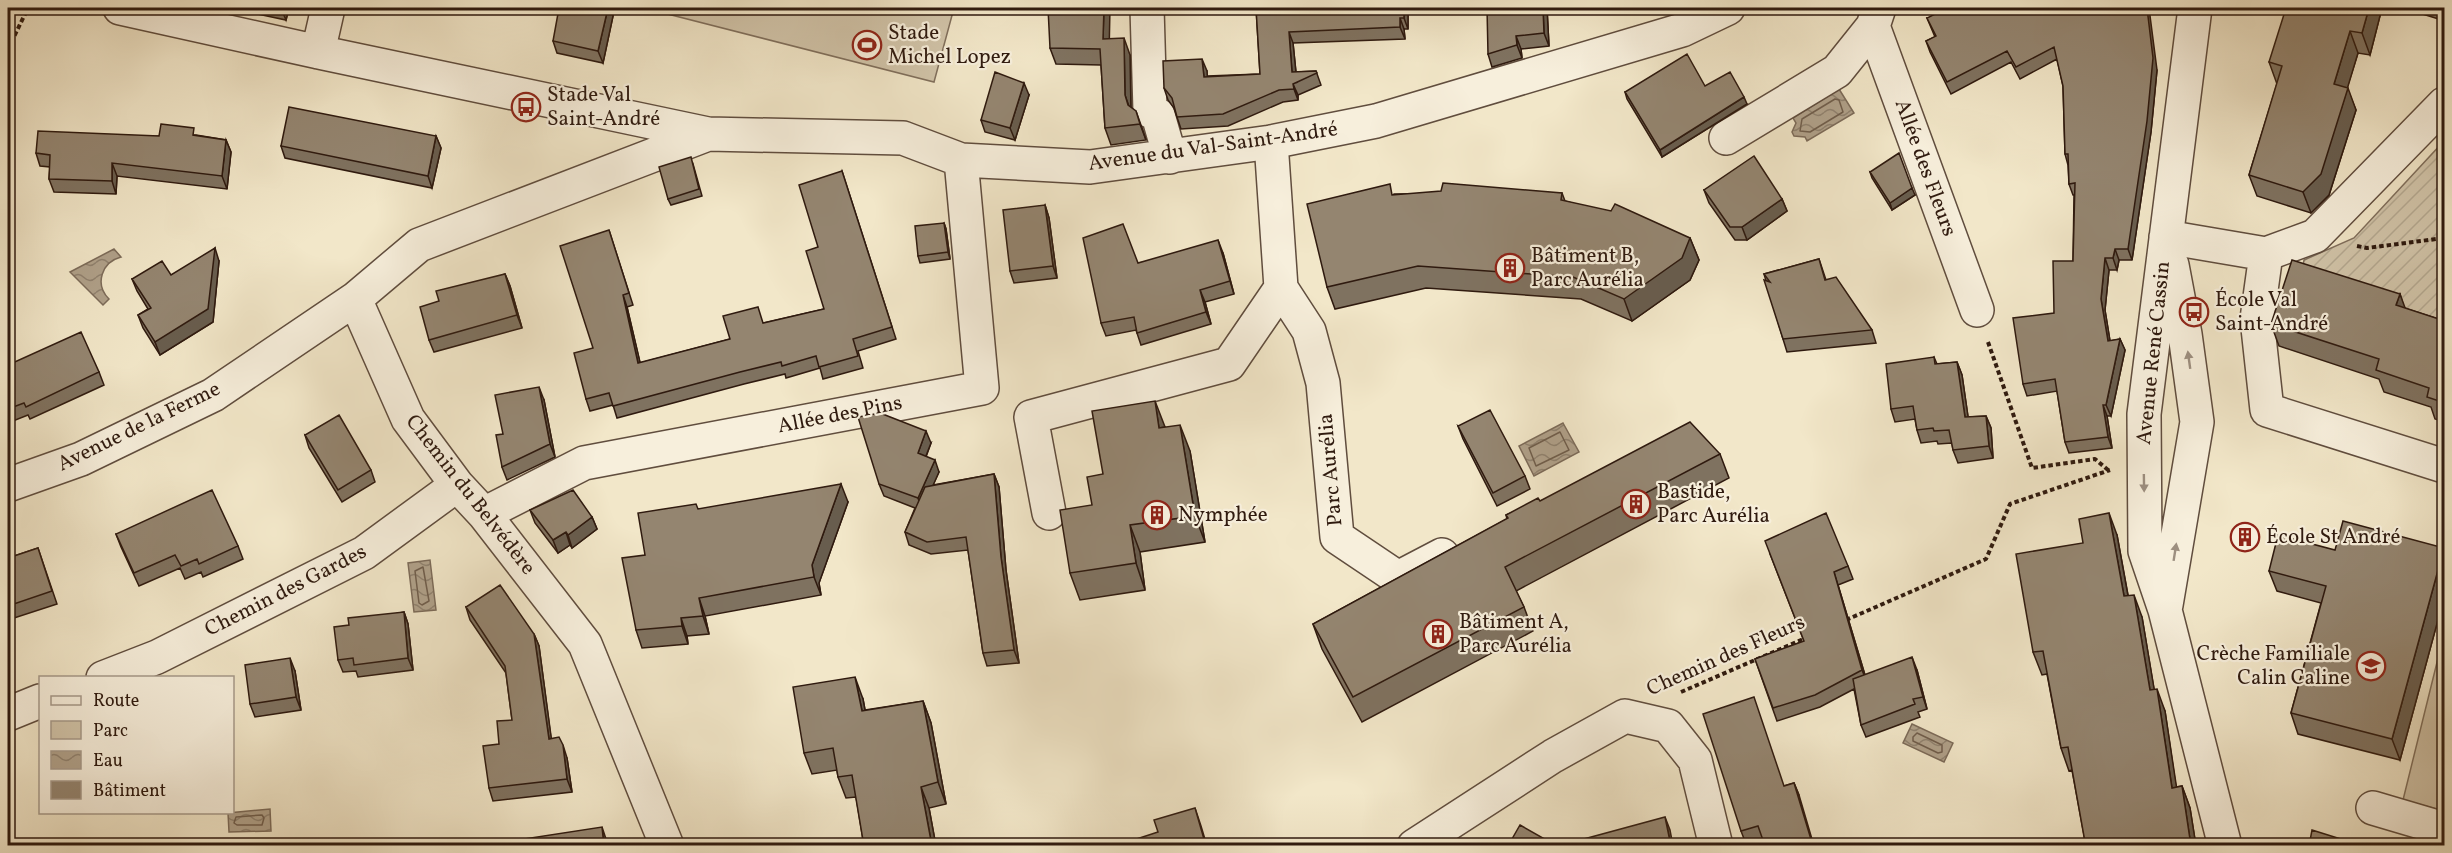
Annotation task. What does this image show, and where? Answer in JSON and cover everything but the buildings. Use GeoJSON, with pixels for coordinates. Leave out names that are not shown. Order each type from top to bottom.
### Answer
{"type":"FeatureCollection","features":[{"type":"Feature","properties":{"kind":"street","name":"Avenue du Val-Saint-André"},"geometry":{"type":"LineString","coordinates":[[120,8],[708,134],[903,138],[962,160],[1090,167],[1271,142],[1376,121],[1682,30],[1728,8]]}},
{"type":"Feature","properties":{"kind":"street"},"geometry":{"type":"LineString","coordinates":[[318,52],[328,8]]}},
{"type":"Feature","properties":{"kind":"street"},"geometry":{"type":"LineString","coordinates":[[1147,8],[1150,111],[1158,115],[1170,157]]}},
{"type":"Feature","properties":{"kind":"street","name":"Avenue René Cassin"},"geometry":{"type":"LineString","coordinates":[[2195,8],[2144,414],[2145,551],[2165,610],[2225,846]]}},
{"type":"Feature","properties":{"kind":"street","name":"Allée des Fleurs"},"geometry":{"type":"LineString","coordinates":[[1726,138],[1837,71],[1876,17]]}},
{"type":"Feature","properties":{"kind":"street","name":"Allée des Fleurs"},"geometry":{"type":"LineString","coordinates":[[1876,17],[1977,310]]}},
{"type":"Feature","properties":{"kind":"street"},"geometry":{"type":"LineString","coordinates":[[2166,237],[2266,254],[2315,236],[2445,104]]}},
{"type":"Feature","properties":{"kind":"street"},"geometry":{"type":"LineString","coordinates":[[355,299],[419,245],[708,134]]}},
{"type":"Feature","properties":{"kind":"street","name":"Parc Aurélia"},"geometry":{"type":"LineString","coordinates":[[1271,142],[1281,288],[1309,331],[1323,383],[1337,537],[1398,578],[1470,541]]}},
{"type":"Feature","properties":{"kind":"street","name":"Allée des Pins"},"geometry":{"type":"LineString","coordinates":[[484,514],[584,464],[982,387],[962,160]]}},
{"type":"Feature","properties":{"kind":"street","name":"Avenue René Cassin"},"geometry":{"type":"LineString","coordinates":[[2165,610],[2197,422],[2185,334],[2166,237]]}},
{"type":"Feature","properties":{"kind":"street"},"geometry":{"type":"LineString","coordinates":[[2266,254],[2257,319],[2267,410],[2445,466]]}},
{"type":"Feature","properties":{"kind":"street"},"geometry":{"type":"LineString","coordinates":[[1049,513],[1031,417],[1229,364],[1281,288]]}},
{"type":"Feature","properties":{"kind":"street","name":"Avenue de la Ferme"},"geometry":{"type":"LineString","coordinates":[[8,485],[81,459],[213,395],[355,299]]}},
{"type":"Feature","properties":{"kind":"street","name":"Chemin du Belvédère"},"geometry":{"type":"LineString","coordinates":[[355,299],[408,419],[457,485],[484,514],[585,644],[667,846]]}},
{"type":"Feature","properties":{"kind":"street","name":"Chemin des Gardes"},"geometry":{"type":"LineString","coordinates":[[108,676],[157,657],[364,553],[457,485]]}},
{"type":"Feature","properties":{"kind":"street"},"geometry":{"type":"LineString","coordinates":[[8,714],[39,701]]}},
{"type":"Feature","properties":{"kind":"street"},"geometry":{"type":"LineString","coordinates":[[1414,845],[1553,756],[1625,717],[1668,726],[1695,760],[1716,846]]}},
{"type":"Feature","properties":{"kind":"street"},"geometry":{"type":"LineString","coordinates":[[2373,808],[2445,829]]}},
{"type":"Feature","properties":{"kind":"path"},"geometry":{"type":"LineString","coordinates":[[8,49],[28,8]]}},
{"type":"Feature","properties":{"kind":"path"},"geometry":{"type":"LineString","coordinates":[[2315,236],[2367,248],[2445,238]]}},
{"type":"Feature","properties":{"kind":"path"},"geometry":{"type":"LineString","coordinates":[[1977,310],[2032,468],[2095,459],[2108,470]]}},
{"type":"Feature","properties":{"kind":"path"},"geometry":{"type":"LineString","coordinates":[[1844,621],[1986,559],[2010,504],[2108,470],[2144,470]]}},
{"type":"Feature","properties":{"kind":"path","name":"Chemin des Fleurs"},"geometry":{"type":"LineString","coordinates":[[1680,693],[1811,635]]}},
{"type":"Feature","properties":{"kind":"green space","name":"Stade Michel Lopez"},"geometry":{"type":"Polygon","coordinates":[[[644,8],[954,8],[934,82],[644,8]]]}},
{"type":"Feature","properties":{"kind":"green space"},"geometry":{"type":"Polygon","coordinates":[[[2444,141],[2444,340],[2300,282],[2304,260],[2354,238],[2444,141]]]}},
{"type":"Feature","properties":{"kind":"green space"},"geometry":{"type":"Polygon","coordinates":[[[2444,634],[2444,811],[2403,800],[2444,634]]]}},
{"type":"Feature","properties":{"kind":"water"},"geometry":{"type":"Polygon","coordinates":[[[1839,89],[1854,113],[1807,141],[1805,137],[1794,136],[1792,132],[1796,123],[1793,118],[1839,89]]]}},
{"type":"Feature","properties":{"kind":"water"},"geometry":{"type":"Polygon","coordinates":[[[114,249],[121,257],[109,264],[102,274],[102,287],[109,299],[103,305],[70,272],[114,249]]]}},
{"type":"Feature","properties":{"kind":"water"},"geometry":{"type":"Polygon","coordinates":[[[1563,423],[1579,452],[1534,476],[1519,446],[1563,423]]]}},
{"type":"Feature","properties":{"kind":"water"},"geometry":{"type":"Polygon","coordinates":[[[430,560],[436,610],[414,612],[408,563],[430,560]]]}},
{"type":"Feature","properties":{"kind":"water"},"geometry":{"type":"Polygon","coordinates":[[[1912,724],[1953,743],[1944,762],[1903,743],[1912,724]]]}},
{"type":"Feature","properties":{"kind":"water"},"geometry":{"type":"Polygon","coordinates":[[[270,809],[271,831],[229,832],[228,814],[270,809]]]}},
{"type":"Feature","properties":{"kind":"place","name":"Stade Michel Lopez"},"geometry":{"type":"Point","coordinates":[867,45]}},
{"type":"Feature","properties":{"kind":"place","name":"Stade Val Saint-André"},"geometry":{"type":"Point","coordinates":[526,107]}},
{"type":"Feature","properties":{"kind":"place","name":"Bâtiment B, Parc Aurélia"},"geometry":{"type":"Point","coordinates":[1510,268]}},
{"type":"Feature","properties":{"kind":"place","name":"École Val Saint-André"},"geometry":{"type":"Point","coordinates":[2194,312]}},
{"type":"Feature","properties":{"kind":"place","name":"Bastide, Parc Aurélia"},"geometry":{"type":"Point","coordinates":[1636,504]}},
{"type":"Feature","properties":{"kind":"place","name":"Nymphée"},"geometry":{"type":"Point","coordinates":[1157,515]}},
{"type":"Feature","properties":{"kind":"place","name":"École St André"},"geometry":{"type":"Point","coordinates":[2245,537]}},
{"type":"Feature","properties":{"kind":"place","name":"Bâtiment A, Parc Aurélia"},"geometry":{"type":"Point","coordinates":[1438,634]}},
{"type":"Feature","properties":{"kind":"place","name":"Crèche Familiale Calin Caline"},"geometry":{"type":"Point","coordinates":[2371,666]}}]}
